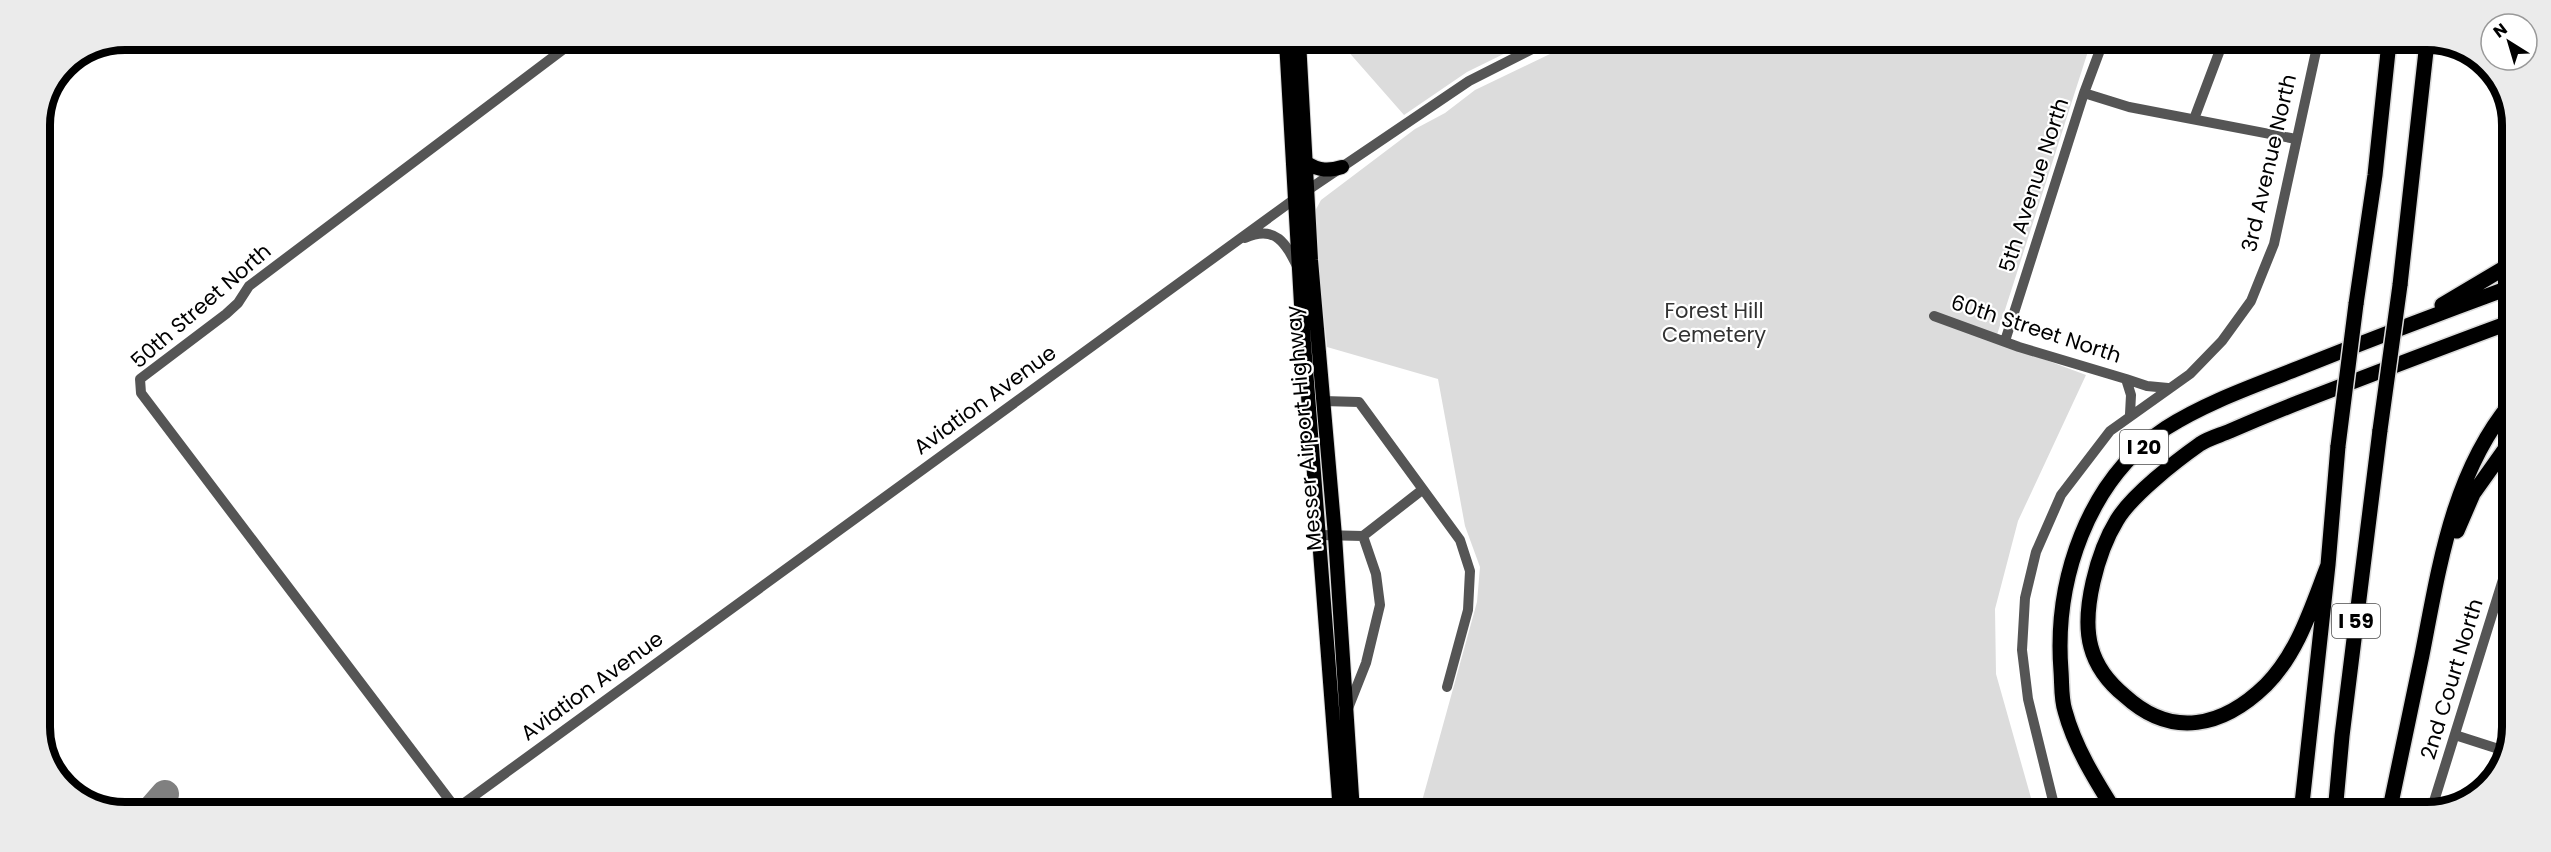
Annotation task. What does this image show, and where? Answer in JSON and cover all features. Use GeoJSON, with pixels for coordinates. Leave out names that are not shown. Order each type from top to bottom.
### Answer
{"type":"FeatureCollection","features":[{"type":"Feature","properties":{"kind":"highway","name":"I 59"},"geometry":{"type":"LineString","coordinates":[[2302,802],[2328,565],[2338,446],[2375,176],[2388,50]]}},
{"type":"Feature","properties":{"kind":"highway","name":"I 59"},"geometry":{"type":"LineString","coordinates":[[2336,802],[2342,736],[2400,285],[2426,50]]}},
{"type":"Feature","properties":{"kind":"highway"},"geometry":{"type":"LineString","coordinates":[[2406,326],[2501,270]]}},
{"type":"Feature","properties":{"kind":"highway","name":"I 20"},"geometry":{"type":"LineString","coordinates":[[2109,802],[2090,771],[2064,711],[2058,640],[2061,604],[2070,565],[2081,534],[2120,470],[2165,429],[2235,394],[2501,291]]}},
{"type":"Feature","properties":{"kind":"highway"},"geometry":{"type":"LineString","coordinates":[[2328,565],[2299,638],[2282,665],[2266,685],[2236,709],[2212,720],[2191,724],[2173,723],[2154,716],[2127,699],[2098,667],[2090,645],[2089,617],[2095,573],[2103,549],[2118,519],[2153,482],[2203,443],[2264,416],[2501,326]]}},
{"type":"Feature","properties":{"kind":"highway"},"geometry":{"type":"LineString","coordinates":[[2391,802],[2445,536],[2468,474],[2501,413]]}},
{"type":"Feature","properties":{"kind":"highway"},"geometry":{"type":"LineString","coordinates":[[2436,584],[2473,494],[2502,454]]}},
{"type":"Feature","properties":{"kind":"main road","name":"Messer Airport Highway"},"geometry":{"type":"LineString","coordinates":[[1287,50],[1299,271],[1339,802]]}},
{"type":"Feature","properties":{"kind":"main road","name":"Messer Airport Highway"},"geometry":{"type":"LineString","coordinates":[[1300,50],[1311,260],[1335,536],[1352,802]]}},
{"type":"Feature","properties":{"kind":"main road"},"geometry":{"type":"LineString","coordinates":[[1307,163],[1318,169],[1330,170],[1342,167]]}},
{"type":"Feature","properties":{"kind":"street","name":"50th Street North"},"geometry":{"type":"LineString","coordinates":[[451,802],[141,393],[139,383],[140,379],[226,314],[238,303],[249,286],[562,50]]}},
{"type":"Feature","properties":{"kind":"street","name":"Aviation Avenue"},"geometry":{"type":"LineString","coordinates":[[468,802],[1296,198],[1469,81],[1530,50]]}},
{"type":"Feature","properties":{"kind":"street","name":"5th Avenue North"},"geometry":{"type":"LineString","coordinates":[[2005,341],[2084,93],[2100,50]]}},
{"type":"Feature","properties":{"kind":"street"},"geometry":{"type":"LineString","coordinates":[[2194,119],[2220,50]]}},
{"type":"Feature","properties":{"kind":"street","name":"3rd Avenue North"},"geometry":{"type":"LineString","coordinates":[[2053,802],[2028,699],[2022,650],[2025,598],[2036,552],[2061,495],[2110,432],[2130,414],[2190,374],[2222,341],[2251,301],[2274,244],[2316,50]]}},
{"type":"Feature","properties":{"kind":"street"},"geometry":{"type":"LineString","coordinates":[[2084,93],[2129,107],[2296,139]]}},
{"type":"Feature","properties":{"kind":"street"},"geometry":{"type":"LineString","coordinates":[[1229,246],[1249,236],[1268,233],[1278,236],[1299,271]]}},
{"type":"Feature","properties":{"kind":"street","name":"60th Street North"},"geometry":{"type":"LineString","coordinates":[[1934,316],[2019,347],[2146,386],[2168,388]]}},
{"type":"Feature","properties":{"kind":"street","name":"60th Street North"},"geometry":{"type":"LineString","coordinates":[[2126,379],[2131,395],[2130,414]]}},
{"type":"Feature","properties":{"kind":"street"},"geometry":{"type":"LineString","coordinates":[[1323,401],[1359,402],[1460,540],[1470,571],[1468,610],[1447,687]]}},
{"type":"Feature","properties":{"kind":"street"},"geometry":{"type":"LineString","coordinates":[[1320,535],[1363,536],[1422,490]]}},
{"type":"Feature","properties":{"kind":"street"},"geometry":{"type":"LineString","coordinates":[[1347,712],[1366,663],[1380,605],[1376,574],[1363,536]]}},
{"type":"Feature","properties":{"kind":"street","name":"2nd Court North"},"geometry":{"type":"LineString","coordinates":[[2434,802],[2502,584]]}},
{"type":"Feature","properties":{"kind":"street"},"geometry":{"type":"LineString","coordinates":[[2455,735],[2498,749]]}},
{"type":"Feature","properties":{"kind":"green space"},"geometry":{"type":"Polygon","coordinates":[[[1347,50],[1512,50],[1467,72],[1404,115],[1347,50]]]}},
{"type":"Feature","properties":{"kind":"green space","name":"Forest Hill Cemetery"},"geometry":{"type":"Polygon","coordinates":[[[1558,50],[2088,50],[1995,341],[2086,375],[2018,521],[1995,609],[1996,674],[2032,802],[1422,802],[1477,602],[1480,567],[1465,526],[1438,379],[1327,347],[1313,215],[1321,200],[1415,129],[1445,113],[1475,90],[1558,50]]]}},
{"type":"Feature","properties":{"kind":"taxiway"},"geometry":{"type":"LineString","coordinates":[[158,802],[165,794]]}}]}
